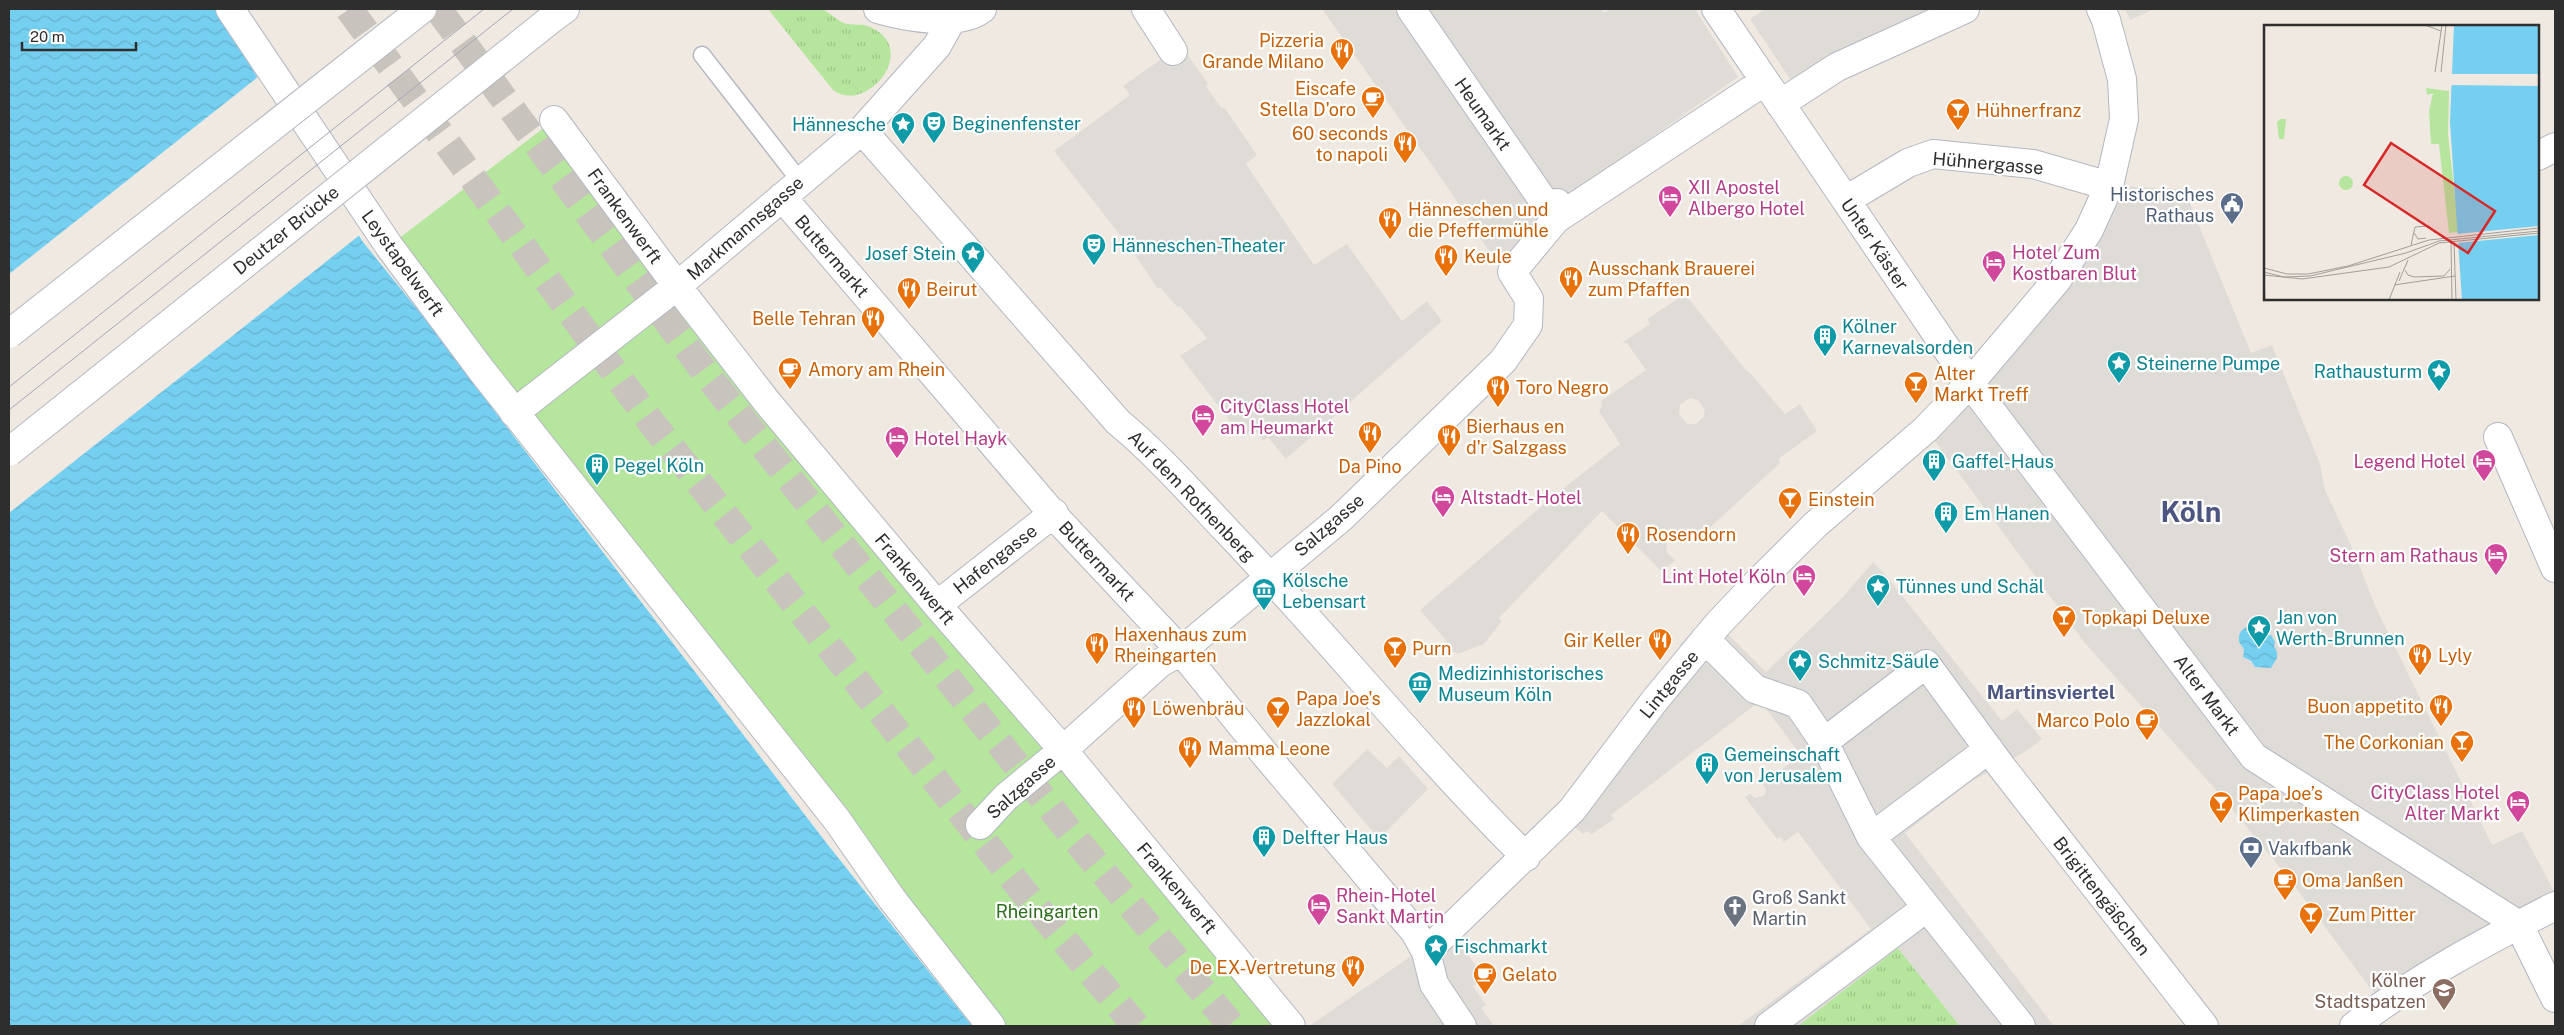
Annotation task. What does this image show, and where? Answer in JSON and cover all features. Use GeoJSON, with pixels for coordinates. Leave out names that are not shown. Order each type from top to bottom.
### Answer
{"type":"FeatureCollection","features":[{"type":"Feature","properties":{"kind":"street","name":"Leystapelwerft"},"geometry":{"type":"LineString","coordinates":[[230,9],[388,246],[514,413]]}},
{"type":"Feature","properties":{"kind":"street"},"geometry":{"type":"LineString","coordinates":[[9,334],[422,9]]}},
{"type":"Feature","properties":{"kind":"street"},"geometry":{"type":"LineString","coordinates":[[878,9],[933,15],[974,15],[982,9]]}},
{"type":"Feature","properties":{"kind":"street"},"geometry":{"type":"LineString","coordinates":[[1146,9],[1173,51]]}},
{"type":"Feature","properties":{"kind":"street","name":"Heumarkt"},"geometry":{"type":"LineString","coordinates":[[1411,9],[1556,211]]}},
{"type":"Feature","properties":{"kind":"street"},"geometry":{"type":"LineString","coordinates":[[1716,9],[1780,104],[1837,68],[1965,9]]}},
{"type":"Feature","properties":{"kind":"street","name":"Deutzer Brücke"},"geometry":{"type":"LineString","coordinates":[[9,452],[557,14]]}},
{"type":"Feature","properties":{"kind":"street"},"geometry":{"type":"LineString","coordinates":[[1970,383],[2058,280],[2088,230],[2108,186],[2124,119],[2122,79],[2104,14]]}},
{"type":"Feature","properties":{"kind":"street","name":"Markmannsgasse"},"geometry":{"type":"LineString","coordinates":[[514,413],[677,286],[862,130],[937,46],[933,15]]}},
{"type":"Feature","properties":{"kind":"street"},"geometry":{"type":"LineString","coordinates":[[1556,211],[1765,81]]}},
{"type":"Feature","properties":{"kind":"street","name":"Unter Käster"},"geometry":{"type":"LineString","coordinates":[[1780,104],[1970,383]]}},
{"type":"Feature","properties":{"kind":"street","name":"Frankenwerft"},"geometry":{"type":"LineString","coordinates":[[554,120],[677,286],[767,402],[937,605],[1063,750],[1291,1026]]}},
{"type":"Feature","properties":{"kind":"street","name":"Auf dem Rothenberg"},"geometry":{"type":"LineString","coordinates":[[862,130],[1118,422],[1144,444],[1270,576],[1413,739],[1526,857]]}},
{"type":"Feature","properties":{"kind":"street"},"geometry":{"type":"LineString","coordinates":[[2539,155],[2555,147]]}},
{"type":"Feature","properties":{"kind":"street","name":"Hühnergasse"},"geometry":{"type":"LineString","coordinates":[[1846,200],[1908,164],[1933,154],[2033,164],[2108,186]]}},
{"type":"Feature","properties":{"kind":"street","name":"Buttermarkt"},"geometry":{"type":"LineString","coordinates":[[791,189],[1054,514],[1181,651],[1268,758],[1415,932],[1426,952],[1434,984],[1462,1026]]}},
{"type":"Feature","properties":{"kind":"street","name":"Salzgasse"},"geometry":{"type":"LineString","coordinates":[[980,825],[1006,797],[1063,750],[1160,663],[1181,651],[1341,518],[1504,361],[1528,325],[1529,299],[1512,272],[1556,211]]}},
{"type":"Feature","properties":{"kind":"street","name":"Lintgasse"},"geometry":{"type":"LineString","coordinates":[[1426,952],[1526,857],[1572,810],[1654,700],[1705,639],[1754,586],[1815,525],[1926,429],[1970,383]]}},
{"type":"Feature","properties":{"kind":"street","name":"Alter Markt"},"geometry":{"type":"LineString","coordinates":[[1970,383],[2254,757],[2519,925]]}},
{"type":"Feature","properties":{"kind":"street"},"geometry":{"type":"LineString","coordinates":[[514,413],[837,820],[892,898],[991,1026]]}},
{"type":"Feature","properties":{"kind":"street"},"geometry":{"type":"LineString","coordinates":[[2498,437],[2555,568]]}},
{"type":"Feature","properties":{"kind":"street","name":"Hafengasse"},"geometry":{"type":"LineString","coordinates":[[937,605],[1054,514]]}},
{"type":"Feature","properties":{"kind":"street"},"geometry":{"type":"LineString","coordinates":[[1705,639],[1755,689],[1798,704],[1824,742],[1871,837],[2021,1026]]}},
{"type":"Feature","properties":{"kind":"street","name":"Brigittengäßchen"},"geometry":{"type":"LineString","coordinates":[[1824,742],[1926,664],[1995,758],[2204,1026]]}},
{"type":"Feature","properties":{"kind":"street"},"geometry":{"type":"LineString","coordinates":[[1871,837],[1995,758]]}},
{"type":"Feature","properties":{"kind":"street"},"geometry":{"type":"LineString","coordinates":[[2354,1026],[2386,1002],[2451,961],[2555,906]]}},
{"type":"Feature","properties":{"kind":"street"},"geometry":{"type":"LineString","coordinates":[[1769,1026],[1926,908]]}},
{"type":"Feature","properties":{"kind":"street"},"geometry":{"type":"LineString","coordinates":[[2519,925],[2555,998]]}},
{"type":"Feature","properties":{"kind":"lane"},"geometry":{"type":"LineString","coordinates":[[702,55],[791,189]]}},
{"type":"Feature","properties":{"kind":"green space"},"geometry":{"type":"Polygon","coordinates":[[[816,8],[824,10],[844,23],[870,27],[884,37],[890,50],[889,63],[883,76],[873,87],[860,94],[846,95],[833,90],[768,9],[816,8]]]}},
{"type":"Feature","properties":{"kind":"green space","name":"Rheingarten"},"geometry":{"type":"Polygon","coordinates":[[[554,120],[1291,1026],[991,1026],[389,246],[554,120]]]}},
{"type":"Feature","properties":{"kind":"green space"},"geometry":{"type":"Polygon","coordinates":[[[1898,948],[1960,1026],[1798,1026],[1898,948]]]}},
{"type":"Feature","properties":{"kind":"shaded area"},"geometry":{"type":"Polygon","coordinates":[[[1322,9],[1394,9],[1541,223],[1500,268],[1446,185],[1322,9]]]}},
{"type":"Feature","properties":{"kind":"shaded area"},"geometry":{"type":"Polygon","coordinates":[[[1424,9],[1601,9],[1604,13],[1610,9],[1695,9],[1738,77],[1557,203],[1424,9]]]}},
{"type":"Feature","properties":{"kind":"shaded area"},"geometry":{"type":"Polygon","coordinates":[[[1765,9],[1929,9],[1850,50],[1794,85],[1750,19],[1765,9]]]}},
{"type":"Feature","properties":{"kind":"shaded area"},"geometry":{"type":"Polygon","coordinates":[[[2125,9],[2154,9],[2130,20],[2125,9]]]}},
{"type":"Feature","properties":{"kind":"shaded area"},"geometry":{"type":"Polygon","coordinates":[[[1181,45],[1208,84],[1206,86],[1222,109],[1224,107],[1257,155],[1246,164],[1314,265],[1347,244],[1402,321],[1427,301],[1442,321],[1286,459],[1268,437],[1263,441],[1254,429],[1243,438],[1180,356],[1207,338],[1180,306],[1178,308],[1160,287],[1158,289],[1131,249],[1054,151],[1130,95],[1123,86],[1181,45]]]}},
{"type":"Feature","properties":{"kind":"shaded area"},"geometry":{"type":"Polygon","coordinates":[[[2109,186],[2184,189],[2251,353],[2272,345],[2320,464],[2325,490],[2355,554],[2376,608],[2492,845],[2522,831],[2555,893],[2386,1002],[2371,989],[2287,876],[2216,790],[2084,642],[1926,429],[1970,383],[2109,186]],[[2261,627],[2242,653],[2255,667],[2266,635],[2261,627]]]}},
{"type":"Feature","properties":{"kind":"shaded area"},"geometry":{"type":"Polygon","coordinates":[[[1685,294],[1745,369],[1785,414],[1800,404],[1817,431],[1778,459],[1780,463],[1692,544],[1684,534],[1675,533],[1666,543],[1667,553],[1675,560],[1662,572],[1602,511],[1499,618],[1502,621],[1484,644],[1458,654],[1449,649],[1445,639],[1420,610],[1556,494],[1620,444],[1599,411],[1602,405],[1601,401],[1646,370],[1627,343],[1622,343],[1650,324],[1647,319],[1685,294]],[[1690,398],[1680,405],[1679,414],[1687,424],[1696,424],[1703,418],[1705,410],[1698,400],[1690,398]]]}},
{"type":"Feature","properties":{"kind":"shaded area"},"geometry":{"type":"Polygon","coordinates":[[[1873,562],[1884,573],[2002,721],[2017,709],[2042,739],[2028,750],[1969,783],[1905,833],[2054,1026],[1960,1026],[1898,948],[1798,1026],[1738,1026],[1871,929],[1798,832],[1784,842],[1780,837],[1777,839],[1745,797],[1750,794],[1755,798],[1764,796],[1766,790],[1763,784],[1801,755],[1760,701],[1611,815],[1614,819],[1592,834],[1586,831],[1583,834],[1573,826],[1605,748],[1603,745],[1645,691],[1683,648],[1679,645],[1709,615],[1766,672],[1842,598],[1873,562]]]}},
{"type":"Feature","properties":{"kind":"shaded area"},"geometry":{"type":"Polygon","coordinates":[[[1367,749],[1387,768],[1399,756],[1428,789],[1379,839],[1332,784],[1367,749]]]}},
{"type":"Feature","properties":{"kind":"shaded area","name":"Fischmarkt"},"geometry":{"type":"Polygon","coordinates":[[[1440,921],[1454,936],[1484,977],[1473,986],[1486,1005],[1481,1008],[1494,1026],[1309,1026],[1410,957],[1440,921]]]}},
{"type":"Feature","properties":{"kind":"water"},"geometry":{"type":"Polygon","coordinates":[[[9,9],[220,9],[259,58],[252,69],[363,242],[463,366],[476,387],[828,845],[972,1026],[9,1026],[9,9]]]}},
{"type":"Feature","properties":{"kind":"water","name":"Jan von Werth-Brunnen"},"geometry":{"type":"Polygon","coordinates":[[[2249,625],[2261,627],[2266,635],[2271,635],[2275,642],[2277,658],[2271,668],[2255,667],[2251,661],[2243,657],[2244,649],[2239,642],[2239,636],[2241,631],[2249,625]]]}},
{"type":"Feature","properties":{"kind":"pier"},"geometry":{"type":"Polygon","coordinates":[[[259,76],[361,234],[9,513],[9,274],[259,76]]]}},
{"type":"Feature","properties":{"kind":"tunnel"},"geometry":{"type":"LineString","coordinates":[[349,9],[651,422],[1027,896],[1136,1026]]}},
{"type":"Feature","properties":{"kind":"tunnel"},"geometry":{"type":"LineString","coordinates":[[438,9],[707,375],[1077,841],[1232,1026]]}},
{"type":"Feature","properties":{"kind":"tram line"},"geometry":{"type":"LineString","coordinates":[[9,387],[484,9]]}},
{"type":"Feature","properties":{"kind":"tram line"},"geometry":{"type":"LineString","coordinates":[[9,410],[513,9]]}},
{"type":"Feature","properties":{"kind":"place","name":"Pizzeria Grande Milano"},"geometry":{"type":"Point","coordinates":[1342,71]}},
{"type":"Feature","properties":{"kind":"place","name":"Eiscafe Stella D'oro"},"geometry":{"type":"Point","coordinates":[1373,119]}},
{"type":"Feature","properties":{"kind":"place","name":"Hühnerfranz"},"geometry":{"type":"Point","coordinates":[1958,131]}},
{"type":"Feature","properties":{"kind":"place","name":"Beginenfenster"},"geometry":{"type":"Point","coordinates":[934,144]}},
{"type":"Feature","properties":{"kind":"place","name":"Hännesche"},"geometry":{"type":"Point","coordinates":[903,145]}},
{"type":"Feature","properties":{"kind":"place","name":"60 seconds to napoli"},"geometry":{"type":"Point","coordinates":[1405,164]}},
{"type":"Feature","properties":{"kind":"place","name":"XII Apostel Albergo Hotel"},"geometry":{"type":"Point","coordinates":[1670,218]}},
{"type":"Feature","properties":{"kind":"place","name":"Historisches Rathaus"},"geometry":{"type":"Point","coordinates":[2232,225]}},
{"type":"Feature","properties":{"kind":"place","name":"Hänneschen und die Pfeffermühle"},"geometry":{"type":"Point","coordinates":[1390,240]}},
{"type":"Feature","properties":{"kind":"place","name":"Hänneschen-Theater"},"geometry":{"type":"Point","coordinates":[1094,266]}},
{"type":"Feature","properties":{"kind":"place","name":"Josef Stein"},"geometry":{"type":"Point","coordinates":[973,274]}},
{"type":"Feature","properties":{"kind":"place","name":"Keule"},"geometry":{"type":"Point","coordinates":[1446,277]}},
{"type":"Feature","properties":{"kind":"place","name":"Hotel Zum Kostbaren Blut"},"geometry":{"type":"Point","coordinates":[1994,283]}},
{"type":"Feature","properties":{"kind":"place","name":"Ausschank Brauerei zum Pfaffen"},"geometry":{"type":"Point","coordinates":[1571,299]}},
{"type":"Feature","properties":{"kind":"place","name":"Beirut"},"geometry":{"type":"Point","coordinates":[909,310]}},
{"type":"Feature","properties":{"kind":"place","name":"Belle Tehran"},"geometry":{"type":"Point","coordinates":[873,339]}},
{"type":"Feature","properties":{"kind":"place","name":"Kölner Karnevalsorden"},"geometry":{"type":"Point","coordinates":[1825,357]}},
{"type":"Feature","properties":{"kind":"place","name":"Steinerne Pumpe"},"geometry":{"type":"Point","coordinates":[2119,384]}},
{"type":"Feature","properties":{"kind":"place","name":"Amory am Rhein"},"geometry":{"type":"Point","coordinates":[790,390]}},
{"type":"Feature","properties":{"kind":"place","name":"Rathausturm"},"geometry":{"type":"Point","coordinates":[2439,392]}},
{"type":"Feature","properties":{"kind":"place","name":"Alter Markt Treff"},"geometry":{"type":"Point","coordinates":[1916,404]}},
{"type":"Feature","properties":{"kind":"place","name":"Toro Negro"},"geometry":{"type":"Point","coordinates":[1498,408]}},
{"type":"Feature","properties":{"kind":"place","name":"CityClass Hotel am Heumarkt"},"geometry":{"type":"Point","coordinates":[1203,437]}},
{"type":"Feature","properties":{"kind":"place","name":"Da Pino"},"geometry":{"type":"Point","coordinates":[1370,454]}},
{"type":"Feature","properties":{"kind":"place","name":"Bierhaus en d'r Salzgass"},"geometry":{"type":"Point","coordinates":[1449,457]}},
{"type":"Feature","properties":{"kind":"place","name":"Hotel Hayk"},"geometry":{"type":"Point","coordinates":[897,459]}},
{"type":"Feature","properties":{"kind":"place","name":"Gaffel-Haus"},"geometry":{"type":"Point","coordinates":[1934,482]}},
{"type":"Feature","properties":{"kind":"place","name":"Legend Hotel"},"geometry":{"type":"Point","coordinates":[2484,482]}},
{"type":"Feature","properties":{"kind":"place","name":"Pegel Köln"},"geometry":{"type":"Point","coordinates":[597,486]}},
{"type":"Feature","properties":{"kind":"place","name":"Altstadt- Hotel"},"geometry":{"type":"Point","coordinates":[1443,518]}},
{"type":"Feature","properties":{"kind":"place","name":"Einstein"},"geometry":{"type":"Point","coordinates":[1790,520]}},
{"type":"Feature","properties":{"kind":"place","name":"Em Hanen"},"geometry":{"type":"Point","coordinates":[1946,534]}},
{"type":"Feature","properties":{"kind":"place","name":"Rosendorn"},"geometry":{"type":"Point","coordinates":[1628,555]}},
{"type":"Feature","properties":{"kind":"place","name":"Stern am Rathaus"},"geometry":{"type":"Point","coordinates":[2496,576]}},
{"type":"Feature","properties":{"kind":"place","name":"Lint Hotel Köln"},"geometry":{"type":"Point","coordinates":[1804,597]}},
{"type":"Feature","properties":{"kind":"place","name":"Tünnes und Schäl"},"geometry":{"type":"Point","coordinates":[1878,607]}},
{"type":"Feature","properties":{"kind":"place","name":"Kölsche Lebensart"},"geometry":{"type":"Point","coordinates":[1264,611]}},
{"type":"Feature","properties":{"kind":"place","name":"Topkapi Deluxe"},"geometry":{"type":"Point","coordinates":[2064,638]}},
{"type":"Feature","properties":{"kind":"place","name":"Jan von Werth-Brunnen"},"geometry":{"type":"Point","coordinates":[2259,648]}},
{"type":"Feature","properties":{"kind":"place","name":"Gir Keller"},"geometry":{"type":"Point","coordinates":[1660,661]}},
{"type":"Feature","properties":{"kind":"place","name":"Haxenhaus zum Rheingarten"},"geometry":{"type":"Point","coordinates":[1097,665]}},
{"type":"Feature","properties":{"kind":"place","name":"Purn"},"geometry":{"type":"Point","coordinates":[1395,669]}},
{"type":"Feature","properties":{"kind":"place","name":"Lyly"},"geometry":{"type":"Point","coordinates":[2420,676]}},
{"type":"Feature","properties":{"kind":"place","name":"Schmitz-Säule"},"geometry":{"type":"Point","coordinates":[1800,682]}},
{"type":"Feature","properties":{"kind":"place","name":"Medizinhistorisches Museum Köln"},"geometry":{"type":"Point","coordinates":[1420,704]}},
{"type":"Feature","properties":{"kind":"place","name":"Buon appetito"},"geometry":{"type":"Point","coordinates":[2441,727]}},
{"type":"Feature","properties":{"kind":"place","name":"Löwenbräu"},"geometry":{"type":"Point","coordinates":[1134,729]}},
{"type":"Feature","properties":{"kind":"place","name":"Papa Joe's Jazzlokal"},"geometry":{"type":"Point","coordinates":[1278,729]}},
{"type":"Feature","properties":{"kind":"place","name":"Marco Polo"},"geometry":{"type":"Point","coordinates":[2147,741]}},
{"type":"Feature","properties":{"kind":"place","name":"The Corkonian"},"geometry":{"type":"Point","coordinates":[2462,763]}},
{"type":"Feature","properties":{"kind":"place","name":"Mamma Leone"},"geometry":{"type":"Point","coordinates":[1190,769]}},
{"type":"Feature","properties":{"kind":"place","name":"Gemeinschaft von Jerusalem"},"geometry":{"type":"Point","coordinates":[1707,785]}},
{"type":"Feature","properties":{"kind":"place","name":"CityClass Hotel Alter Markt"},"geometry":{"type":"Point","coordinates":[2518,823]}},
{"type":"Feature","properties":{"kind":"place","name":"Papa Joe’s Klimperkasten"},"geometry":{"type":"Point","coordinates":[2221,824]}},
{"type":"Feature","properties":{"kind":"place","name":"Delfter Haus"},"geometry":{"type":"Point","coordinates":[1264,858]}},
{"type":"Feature","properties":{"kind":"place","name":"Vakıfbank"},"geometry":{"type":"Point","coordinates":[2251,869]}},
{"type":"Feature","properties":{"kind":"place","name":"Oma Janßen"},"geometry":{"type":"Point","coordinates":[2285,901]}},
{"type":"Feature","properties":{"kind":"place","name":"Rhein-Hotel Sankt Martin"},"geometry":{"type":"Point","coordinates":[1319,926]}},
{"type":"Feature","properties":{"kind":"place","name":"Groß Sankt Martin"},"geometry":{"type":"Point","coordinates":[1735,928]}},
{"type":"Feature","properties":{"kind":"place","name":"Zum Pitter"},"geometry":{"type":"Point","coordinates":[2311,935]}},
{"type":"Feature","properties":{"kind":"place","name":"Fischmarkt"},"geometry":{"type":"Point","coordinates":[1436,967]}},
{"type":"Feature","properties":{"kind":"place","name":"De EX-Vertretung"},"geometry":{"type":"Point","coordinates":[1353,988]}},
{"type":"Feature","properties":{"kind":"place","name":"Gelato"},"geometry":{"type":"Point","coordinates":[1485,995]}},
{"type":"Feature","properties":{"kind":"place","name":"Kölner Stadtspatzen"},"geometry":{"type":"Point","coordinates":[2444,1011]}},
{"type":"Feature","properties":{"kind":"district","name":"Köln"},"geometry":{"type":"Point","coordinates":[2191,511]}},
{"type":"Feature","properties":{"kind":"district","name":"Martinsviertel"},"geometry":{"type":"Point","coordinates":[2051,692]}}]}
